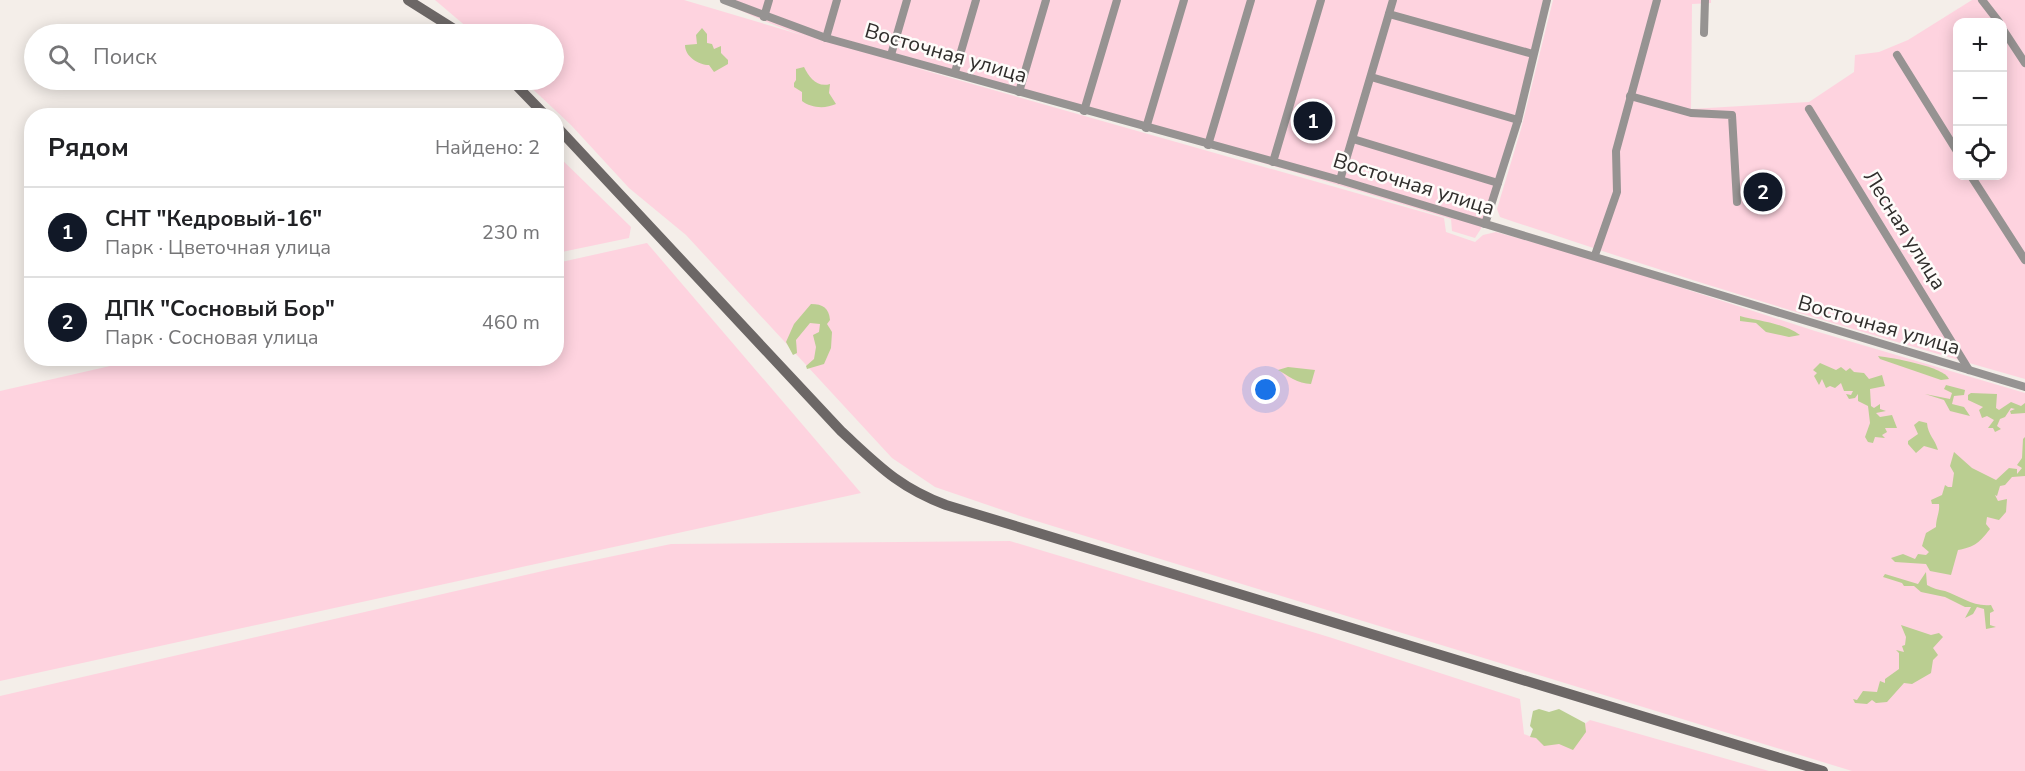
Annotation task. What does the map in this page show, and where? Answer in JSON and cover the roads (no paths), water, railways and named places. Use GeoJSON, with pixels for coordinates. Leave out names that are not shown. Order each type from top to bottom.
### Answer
{"type":"FeatureCollection","features":[{"type":"Feature","properties":{"kind":"street"},"geometry":{"type":"LineString","coordinates":[[408,0],[446,24]]}},
{"type":"Feature","properties":{"kind":"street","name":"Восточная улица"},"geometry":{"type":"LineString","coordinates":[[724,0],[764,17],[826,38],[1340,180],[1595,255],[1802,321],[2025,387]]}},
{"type":"Feature","properties":{"kind":"street"},"geometry":{"type":"LineString","coordinates":[[764,17],[769,0]]}},
{"type":"Feature","properties":{"kind":"street"},"geometry":{"type":"LineString","coordinates":[[826,38],[837,0]]}},
{"type":"Feature","properties":{"kind":"street"},"geometry":{"type":"LineString","coordinates":[[891,55],[907,0]]}},
{"type":"Feature","properties":{"kind":"street"},"geometry":{"type":"LineString","coordinates":[[955,72],[976,0]]}},
{"type":"Feature","properties":{"kind":"street"},"geometry":{"type":"LineString","coordinates":[[1019,92],[1046,0]]}},
{"type":"Feature","properties":{"kind":"street"},"geometry":{"type":"LineString","coordinates":[[1084,111],[1117,0]]}},
{"type":"Feature","properties":{"kind":"street"},"geometry":{"type":"LineString","coordinates":[[1146,128],[1184,0]]}},
{"type":"Feature","properties":{"kind":"street"},"geometry":{"type":"LineString","coordinates":[[1208,145],[1251,0]]}},
{"type":"Feature","properties":{"kind":"street"},"geometry":{"type":"LineString","coordinates":[[1274,162],[1321,0]]}},
{"type":"Feature","properties":{"kind":"street"},"geometry":{"type":"LineString","coordinates":[[1340,180],[1393,0]]}},
{"type":"Feature","properties":{"kind":"street"},"geometry":{"type":"LineString","coordinates":[[1485,224],[1518,120],[1547,0]]}},
{"type":"Feature","properties":{"kind":"street"},"geometry":{"type":"LineString","coordinates":[[1595,255],[1617,192],[1616,151],[1657,0]]}},
{"type":"Feature","properties":{"kind":"street"},"geometry":{"type":"LineString","coordinates":[[1704,33],[1705,0]]}},
{"type":"Feature","properties":{"kind":"street"},"geometry":{"type":"LineString","coordinates":[[1982,0],[1996,18]]}},
{"type":"Feature","properties":{"kind":"street"},"geometry":{"type":"LineString","coordinates":[[1389,14],[1533,54]]}},
{"type":"Feature","properties":{"kind":"street"},"geometry":{"type":"LineString","coordinates":[[2007,36],[2025,63]]}},
{"type":"Feature","properties":{"kind":"street"},"geometry":{"type":"LineString","coordinates":[[1898,56],[1953,145]]}},
{"type":"Feature","properties":{"kind":"street"},"geometry":{"type":"LineString","coordinates":[[1371,77],[1518,120]]}},
{"type":"Feature","properties":{"kind":"street"},"geometry":{"type":"LineString","coordinates":[[521,90],[538,108]]}},
{"type":"Feature","properties":{"kind":"street"},"geometry":{"type":"LineString","coordinates":[[1630,96],[1691,113],[1732,115],[1737,202]]}},
{"type":"Feature","properties":{"kind":"street","name":"Лесная улица"},"geometry":{"type":"LineString","coordinates":[[1809,109],[1969,370]]}},
{"type":"Feature","properties":{"kind":"street"},"geometry":{"type":"LineString","coordinates":[[564,135],[841,431],[883,470],[915,494],[956,509],[1824,771]]}},
{"type":"Feature","properties":{"kind":"street"},"geometry":{"type":"LineString","coordinates":[[1353,139],[1498,183]]}},
{"type":"Feature","properties":{"kind":"street"},"geometry":{"type":"LineString","coordinates":[[1974,180],[2025,260]]}},
{"type":"Feature","properties":{"kind":"place","name":"СНТ \"Кедровый-16\""},"geometry":{"type":"Point","coordinates":[1313,121]}},
{"type":"Feature","properties":{"kind":"place","name":"ДПК \"Сосновый Бор\""},"geometry":{"type":"Point","coordinates":[1763,192]}}]}
